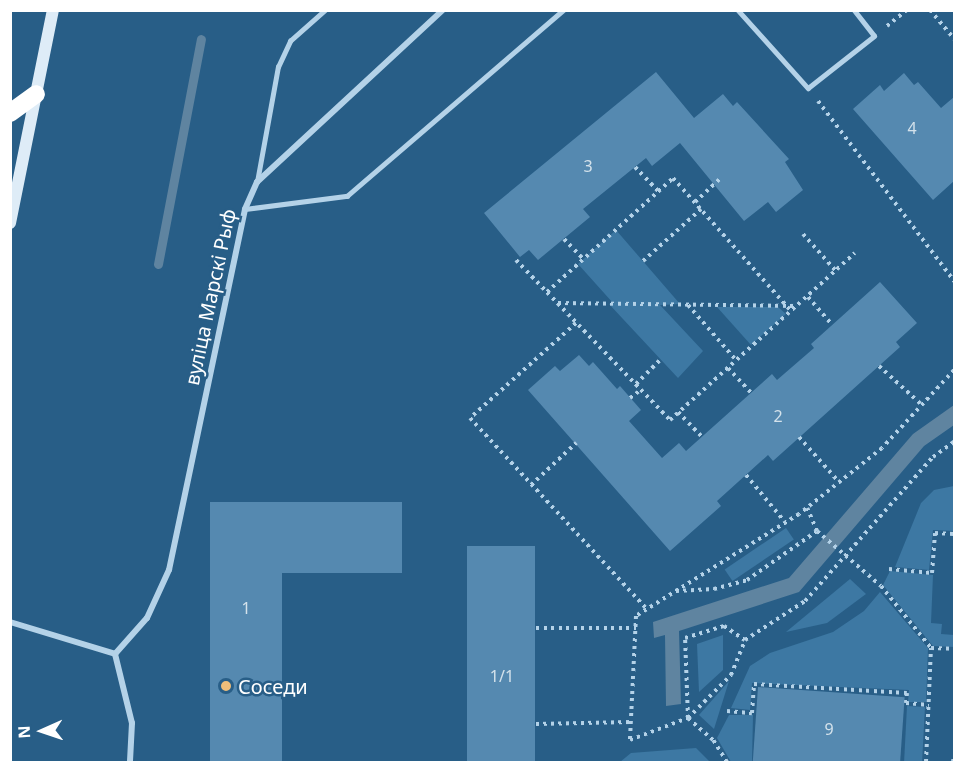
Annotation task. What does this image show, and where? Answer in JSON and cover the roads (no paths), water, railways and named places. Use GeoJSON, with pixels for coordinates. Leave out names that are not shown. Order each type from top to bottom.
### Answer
{"type":"FeatureCollection","features":[{"type":"Feature","properties":{"kind":"highway"},"geometry":{"type":"LineString","coordinates":[[10,113],[36,94]]}},
{"type":"Feature","properties":{"kind":"street"},"geometry":{"type":"LineString","coordinates":[[10,223],[53,10]]}},
{"type":"Feature","properties":{"kind":"street","name":"вуліца Марскі Рыф"},"geometry":{"type":"LineString","coordinates":[[115,654],[147,618],[169,570],[245,209],[257,182],[443,10]]}},
{"type":"Feature","properties":{"kind":"street"},"geometry":{"type":"LineString","coordinates":[[10,622],[115,654],[132,723],[130,762]]}},
{"type":"Feature","properties":{"kind":"lane"},"geometry":{"type":"LineString","coordinates":[[257,182],[278,67],[290,41],[325,10]]}},
{"type":"Feature","properties":{"kind":"lane"},"geometry":{"type":"LineString","coordinates":[[245,209],[347,196],[563,10]]}},
{"type":"Feature","properties":{"kind":"lane"},"geometry":{"type":"LineString","coordinates":[[738,10],[808,88],[874,36],[854,10]]}},
{"type":"Feature","properties":{"kind":"waterway"},"geometry":{"type":"LineString","coordinates":[[158,264],[201,39]]}},
{"type":"Feature","properties":{"kind":"place","name":"Соседи"},"geometry":{"type":"Point","coordinates":[226,686]}}]}
